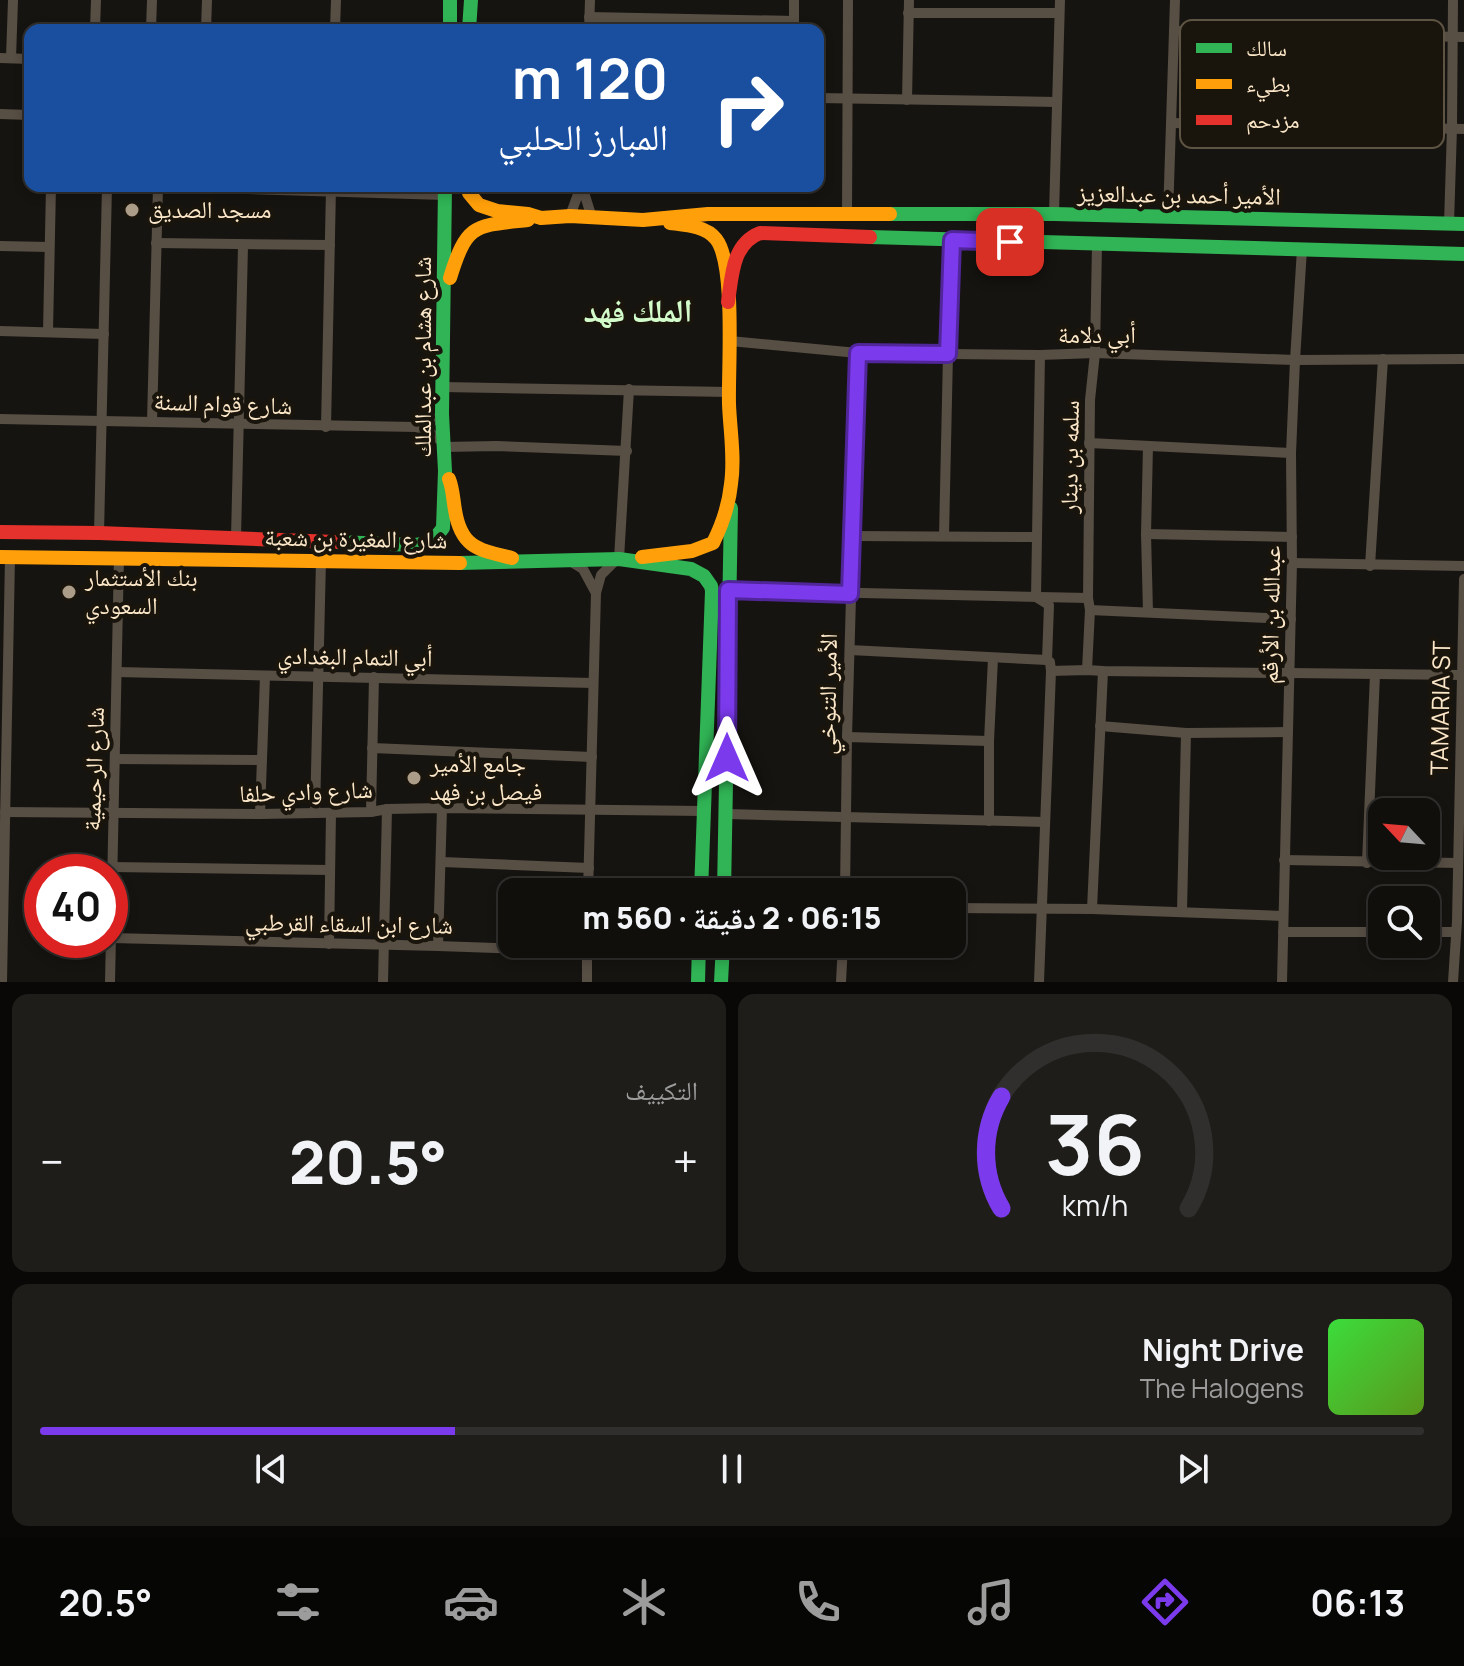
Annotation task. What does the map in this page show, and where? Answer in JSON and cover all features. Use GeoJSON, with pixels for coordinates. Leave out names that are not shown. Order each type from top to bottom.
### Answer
{"type":"FeatureCollection","features":[{"type":"Feature","properties":{"kind":"street"},"geometry":{"type":"LineString","coordinates":[[6,58],[13,0]]}},
{"type":"Feature","properties":{"kind":"street"},"geometry":{"type":"LineString","coordinates":[[95,24],[96,0]]}},
{"type":"Feature","properties":{"kind":"street"},"geometry":{"type":"LineString","coordinates":[[151,24],[152,0]]}},
{"type":"Feature","properties":{"kind":"street"},"geometry":{"type":"LineString","coordinates":[[206,24],[207,0]]}},
{"type":"Feature","properties":{"kind":"street"},"geometry":{"type":"LineString","coordinates":[[335,24],[336,0]]}},
{"type":"Feature","properties":{"kind":"street"},"geometry":{"type":"LineString","coordinates":[[450,0],[450,24]]}},
{"type":"Feature","properties":{"kind":"street"},"geometry":{"type":"LineString","coordinates":[[469,24],[471,0]]}},
{"type":"Feature","properties":{"kind":"street"},"geometry":{"type":"LineString","coordinates":[[589,24],[590,0]]}},
{"type":"Feature","properties":{"kind":"street"},"geometry":{"type":"LineString","coordinates":[[794,0],[794,24]]}},
{"type":"Feature","properties":{"kind":"street"},"geometry":{"type":"LineString","coordinates":[[847,215],[848,0]]}},
{"type":"Feature","properties":{"kind":"street"},"geometry":{"type":"LineString","coordinates":[[907,100],[909,0]]}},
{"type":"Feature","properties":{"kind":"street"},"geometry":{"type":"LineString","coordinates":[[1054,214],[1060,0]]}},
{"type":"Feature","properties":{"kind":"street"},"geometry":{"type":"LineString","coordinates":[[1168,216],[1175,0]]}},
{"type":"Feature","properties":{"kind":"street"},"geometry":{"type":"LineString","coordinates":[[1453,0],[1459,37],[1457,224]]}},
{"type":"Feature","properties":{"kind":"street"},"geometry":{"type":"LineString","coordinates":[[908,13],[1059,13]]}},
{"type":"Feature","properties":{"kind":"street"},"geometry":{"type":"LineString","coordinates":[[589,17],[768,24]]}},
{"type":"Feature","properties":{"kind":"street"},"geometry":{"type":"LineString","coordinates":[[1174,31],[1180,31]]}},
{"type":"Feature","properties":{"kind":"street"},"geometry":{"type":"LineString","coordinates":[[824,98],[1056,102]]}},
{"type":"Feature","properties":{"kind":"street"},"geometry":{"type":"LineString","coordinates":[[0,114],[24,115]]}},
{"type":"Feature","properties":{"kind":"street"},"geometry":{"type":"LineString","coordinates":[[1171,123],[1180,123]]}},
{"type":"Feature","properties":{"kind":"street"},"geometry":{"type":"LineString","coordinates":[[48,332],[51,192]]}},
{"type":"Feature","properties":{"kind":"street"},"geometry":{"type":"LineString","coordinates":[[99,533],[107,192]]}},
{"type":"Feature","properties":{"kind":"street"},"geometry":{"type":"LineString","coordinates":[[152,422],[155,192]]}},
{"type":"Feature","properties":{"kind":"street"},"geometry":{"type":"LineString","coordinates":[[326,427],[331,192]]}},
{"type":"Feature","properties":{"kind":"street","name":"شارع هشام بن عبدالملك"},"geometry":{"type":"LineString","coordinates":[[443,528],[445,192]]}},
{"type":"Feature","properties":{"kind":"street","name":"الأمير أحمد بن عبدالعزيز"},"geometry":{"type":"LineString","coordinates":[[469,192],[479,205],[541,218],[570,216],[643,220],[708,214],[1054,214],[1457,224]]}},
{"type":"Feature","properties":{"kind":"street"},"geometry":{"type":"LineString","coordinates":[[570,216],[579,192]]}},
{"type":"Feature","properties":{"kind":"street"},"geometry":{"type":"LineString","coordinates":[[583,192],[592,218]]}},
{"type":"Feature","properties":{"kind":"street"},"geometry":{"type":"LineString","coordinates":[[445,297],[459,252],[470,232],[481,226],[541,218]]}},
{"type":"Feature","properties":{"kind":"street"},"geometry":{"type":"LineString","coordinates":[[643,220],[684,225],[703,230],[716,239],[721,249],[728,302],[732,481],[725,878]]}},
{"type":"Feature","properties":{"kind":"street"},"geometry":{"type":"LineString","coordinates":[[728,302],[738,254],[751,234],[760,233],[1464,254]]}},
{"type":"Feature","properties":{"kind":"street"},"geometry":{"type":"LineString","coordinates":[[944,536],[952,240]]}},
{"type":"Feature","properties":{"kind":"street"},"geometry":{"type":"LineString","coordinates":[[156,243],[330,245]]}},
{"type":"Feature","properties":{"kind":"street","name":"سلمه بن دينار"},"geometry":{"type":"LineString","coordinates":[[1087,670],[1090,400],[1095,353],[1097,244]]}},
{"type":"Feature","properties":{"kind":"street"},"geometry":{"type":"LineString","coordinates":[[0,246],[49,247]]}},
{"type":"Feature","properties":{"kind":"street"},"geometry":{"type":"LineString","coordinates":[[236,537],[243,246]]}},
{"type":"Feature","properties":{"kind":"street","name":"عبدالله بن الأرقم"},"geometry":{"type":"LineString","coordinates":[[1282,982],[1292,563],[1291,453],[1302,249]]}},
{"type":"Feature","properties":{"kind":"street"},"geometry":{"type":"LineString","coordinates":[[0,331],[104,334]]}},
{"type":"Feature","properties":{"kind":"street","name":"أبي دلامة"},"geometry":{"type":"LineString","coordinates":[[730,341],[858,353],[1095,353],[1295,360],[1464,359]]}},
{"type":"Feature","properties":{"kind":"street","name":"الأمير التنوخي"},"geometry":{"type":"LineString","coordinates":[[845,878],[858,353]]}},
{"type":"Feature","properties":{"kind":"street"},"geometry":{"type":"LineString","coordinates":[[1036,597],[1040,355]]}},
{"type":"Feature","properties":{"kind":"street"},"geometry":{"type":"LineString","coordinates":[[1370,566],[1383,359]]}},
{"type":"Feature","properties":{"kind":"street"},"geometry":{"type":"LineString","coordinates":[[443,387],[729,392]]}},
{"type":"Feature","properties":{"kind":"street"},"geometry":{"type":"LineString","coordinates":[[620,559],[629,389]]}},
{"type":"Feature","properties":{"kind":"street","name":"شارع قوام السنة"},"geometry":{"type":"LineString","coordinates":[[0,419],[416,427],[442,414]]}},
{"type":"Feature","properties":{"kind":"street"},"geometry":{"type":"LineString","coordinates":[[416,427],[428,431],[444,445],[627,451]]}},
{"type":"Feature","properties":{"kind":"street"},"geometry":{"type":"LineString","coordinates":[[1089,443],[1291,453]]}},
{"type":"Feature","properties":{"kind":"street"},"geometry":{"type":"LineString","coordinates":[[1148,446],[1148,612]]}},
{"type":"Feature","properties":{"kind":"street"},"geometry":{"type":"LineString","coordinates":[[445,471],[453,488],[455,511],[465,541],[477,549],[524,560]]}},
{"type":"Feature","properties":{"kind":"street"},"geometry":{"type":"LineString","coordinates":[[589,878],[596,593],[601,575],[620,559],[692,551],[713,543],[732,481]]}},
{"type":"Feature","properties":{"kind":"street","name":"شارع المغيرة بن شعبة"},"geometry":{"type":"LineString","coordinates":[[0,532],[416,545],[427,543],[443,528]]}},
{"type":"Feature","properties":{"kind":"street"},"geometry":{"type":"LineString","coordinates":[[1146,534],[1292,537]]}},
{"type":"Feature","properties":{"kind":"street"},"geometry":{"type":"LineString","coordinates":[[853,536],[1036,537]]}},
{"type":"Feature","properties":{"kind":"street"},"geometry":{"type":"LineString","coordinates":[[2,982],[5,557]]}},
{"type":"Feature","properties":{"kind":"street","name":"شارع المغيرة بن شعبة"},"geometry":{"type":"LineString","coordinates":[[5,557],[495,563],[620,559],[691,569],[708,580],[712,591],[703,811]]}},
{"type":"Feature","properties":{"kind":"street","name":"شارع الرحيمية"},"geometry":{"type":"LineString","coordinates":[[112,854],[119,557]]}},
{"type":"Feature","properties":{"kind":"street"},"geometry":{"type":"LineString","coordinates":[[315,813],[321,560]]}},
{"type":"Feature","properties":{"kind":"street"},"geometry":{"type":"LineString","coordinates":[[570,561],[583,569],[596,593]]}},
{"type":"Feature","properties":{"kind":"street"},"geometry":{"type":"LineString","coordinates":[[1292,563],[1464,566]]}},
{"type":"Feature","properties":{"kind":"street","name":"TAMARIA ST"},"geometry":{"type":"LineString","coordinates":[[1453,982],[1459,925],[1464,579]]}},
{"type":"Feature","properties":{"kind":"street"},"geometry":{"type":"LineString","coordinates":[[728,590],[1036,597],[1148,612],[1291,619]]}},
{"type":"Feature","properties":{"kind":"street"},"geometry":{"type":"LineString","coordinates":[[1036,597],[1049,605],[1039,982]]}},
{"type":"Feature","properties":{"kind":"street"},"geometry":{"type":"LineString","coordinates":[[850,650],[993,658],[1103,671],[1462,675]]}},
{"type":"Feature","properties":{"kind":"street"},"geometry":{"type":"LineString","coordinates":[[989,821],[993,658]]}},
{"type":"Feature","properties":{"kind":"street"},"geometry":{"type":"LineString","coordinates":[[1092,909],[1103,671]]}},
{"type":"Feature","properties":{"kind":"street","name":"أبي التمام البغدادي"},"geometry":{"type":"LineString","coordinates":[[117,672],[593,683]]}},
{"type":"Feature","properties":{"kind":"street"},"geometry":{"type":"LineString","coordinates":[[1367,863],[1375,674]]}},
{"type":"Feature","properties":{"kind":"street"},"geometry":{"type":"LineString","coordinates":[[260,814],[265,676]]}},
{"type":"Feature","properties":{"kind":"street"},"geometry":{"type":"LineString","coordinates":[[371,812],[374,677]]}},
{"type":"Feature","properties":{"kind":"street"},"geometry":{"type":"LineString","coordinates":[[1100,726],[1186,733],[1288,732]]}},
{"type":"Feature","properties":{"kind":"street"},"geometry":{"type":"LineString","coordinates":[[1182,911],[1186,733]]}},
{"type":"Feature","properties":{"kind":"street"},"geometry":{"type":"LineString","coordinates":[[847,737],[989,741]]}},
{"type":"Feature","properties":{"kind":"street"},"geometry":{"type":"LineString","coordinates":[[372,748],[592,757]]}},
{"type":"Feature","properties":{"kind":"street"},"geometry":{"type":"LineString","coordinates":[[115,759],[262,760]]}},
{"type":"Feature","properties":{"kind":"street"},"geometry":{"type":"LineString","coordinates":[[438,946],[442,808]]}},
{"type":"Feature","properties":{"kind":"street","name":"شارع وادي حلفا"},"geometry":{"type":"LineString","coordinates":[[5,812],[260,814],[442,808],[703,811]]}},
{"type":"Feature","properties":{"kind":"street"},"geometry":{"type":"LineString","coordinates":[[383,982],[387,809]]}},
{"type":"Feature","properties":{"kind":"street"},"geometry":{"type":"LineString","coordinates":[[701,878],[703,811]]}},
{"type":"Feature","properties":{"kind":"street"},"geometry":{"type":"LineString","coordinates":[[329,944],[331,813]]}},
{"type":"Feature","properties":{"kind":"street"},"geometry":{"type":"LineString","coordinates":[[727,814],[1045,822]]}},
{"type":"Feature","properties":{"kind":"street"},"geometry":{"type":"LineString","coordinates":[[1284,860],[1458,863]]}},
{"type":"Feature","properties":{"kind":"street"},"geometry":{"type":"LineString","coordinates":[[442,862],[589,868]]}},
{"type":"Feature","properties":{"kind":"street"},"geometry":{"type":"LineString","coordinates":[[128,867],[330,870]]}},
{"type":"Feature","properties":{"kind":"street"},"geometry":{"type":"LineString","coordinates":[[966,908],[1182,911],[1283,916]]}},
{"type":"Feature","properties":{"kind":"street"},"geometry":{"type":"LineString","coordinates":[[1283,932],[1368,932]]}},
{"type":"Feature","properties":{"kind":"street","name":"شارع ابن السقاء القرطبي"},"geometry":{"type":"LineString","coordinates":[[128,938],[498,947]]}},
{"type":"Feature","properties":{"kind":"street","name":"شارع الرحيمية"},"geometry":{"type":"LineString","coordinates":[[110,982],[111,958]]}},
{"type":"Feature","properties":{"kind":"street"},"geometry":{"type":"LineString","coordinates":[[587,958],[587,982]]}},
{"type":"Feature","properties":{"kind":"street"},"geometry":{"type":"LineString","coordinates":[[698,982],[699,958]]}},
{"type":"Feature","properties":{"kind":"street"},"geometry":{"type":"LineString","coordinates":[[721,982],[722,958]]}},
{"type":"Feature","properties":{"kind":"street"},"geometry":{"type":"LineString","coordinates":[[841,982],[842,958]]}},
{"type":"Feature","properties":{"kind":"traffic: fast"},"geometry":{"type":"LineString","coordinates":[[450,0],[450,24]]}},
{"type":"Feature","properties":{"kind":"traffic: fast"},"geometry":{"type":"LineString","coordinates":[[469,24],[471,0]]}},
{"type":"Feature","properties":{"kind":"traffic: fast"},"geometry":{"type":"LineString","coordinates":[[336,542],[416,545],[435,538],[443,528],[445,192]]}},
{"type":"Feature","properties":{"kind":"traffic: fast"},"geometry":{"type":"LineString","coordinates":[[890,214],[1054,214],[1464,224]]}},
{"type":"Feature","properties":{"kind":"traffic: fast"},"geometry":{"type":"LineString","coordinates":[[870,237],[1464,254]]}},
{"type":"Feature","properties":{"kind":"traffic: fast"},"geometry":{"type":"LineString","coordinates":[[724,878],[731,508]]}},
{"type":"Feature","properties":{"kind":"traffic: fast"},"geometry":{"type":"LineString","coordinates":[[460,563],[619,559],[691,569],[704,576],[712,591],[702,878]]}},
{"type":"Feature","properties":{"kind":"traffic: fast"},"geometry":{"type":"LineString","coordinates":[[698,982],[699,958]]}},
{"type":"Feature","properties":{"kind":"traffic: fast"},"geometry":{"type":"LineString","coordinates":[[721,982],[722,958]]}},
{"type":"Feature","properties":{"kind":"traffic: slow"},"geometry":{"type":"LineString","coordinates":[[469,192],[479,205],[541,218],[570,216],[643,220],[708,214],[890,214]]}},
{"type":"Feature","properties":{"kind":"traffic: slow"},"geometry":{"type":"LineString","coordinates":[[450,278],[462,247],[475,231],[484,226],[528,220]]}},
{"type":"Feature","properties":{"kind":"traffic: slow"},"geometry":{"type":"LineString","coordinates":[[642,557],[692,551],[713,543],[727,507],[732,474],[729,293],[722,252],[716,239],[707,231],[670,223]]}},
{"type":"Feature","properties":{"kind":"traffic: slow"},"geometry":{"type":"LineString","coordinates":[[449,479],[458,523],[467,540],[481,549],[512,558]]}},
{"type":"Feature","properties":{"kind":"traffic: slow"},"geometry":{"type":"LineString","coordinates":[[0,557],[460,563]]}},
{"type":"Feature","properties":{"kind":"traffic: jam"},"geometry":{"type":"LineString","coordinates":[[728,302],[732,272],[739,253],[751,238],[760,233],[870,237]]}},
{"type":"Feature","properties":{"kind":"traffic: jam"},"geometry":{"type":"LineString","coordinates":[[0,532],[336,542]]}},
{"type":"Feature","properties":{"kind":"place","name":"مسجد الصديق"},"geometry":{"type":"Point","coordinates":[132,210]}},
{"type":"Feature","properties":{"kind":"place","name":"بنك الأستثمار السعودي"},"geometry":{"type":"Point","coordinates":[69,592]}},
{"type":"Feature","properties":{"kind":"place","name":"جامع الأمير فيصل بن فهد"},"geometry":{"type":"Point","coordinates":[414,778]}},
{"type":"Feature","properties":{"kind":"district","name":"الملك فهد"},"geometry":{"type":"Point","coordinates":[638,311]}},
{"type":"Feature","properties":{"kind":"route"},"geometry":{"type":"LineString","coordinates":[[727,758],[728,590],[850,594],[858,353],[948,354],[952,240],[1010,242]]}}]}
